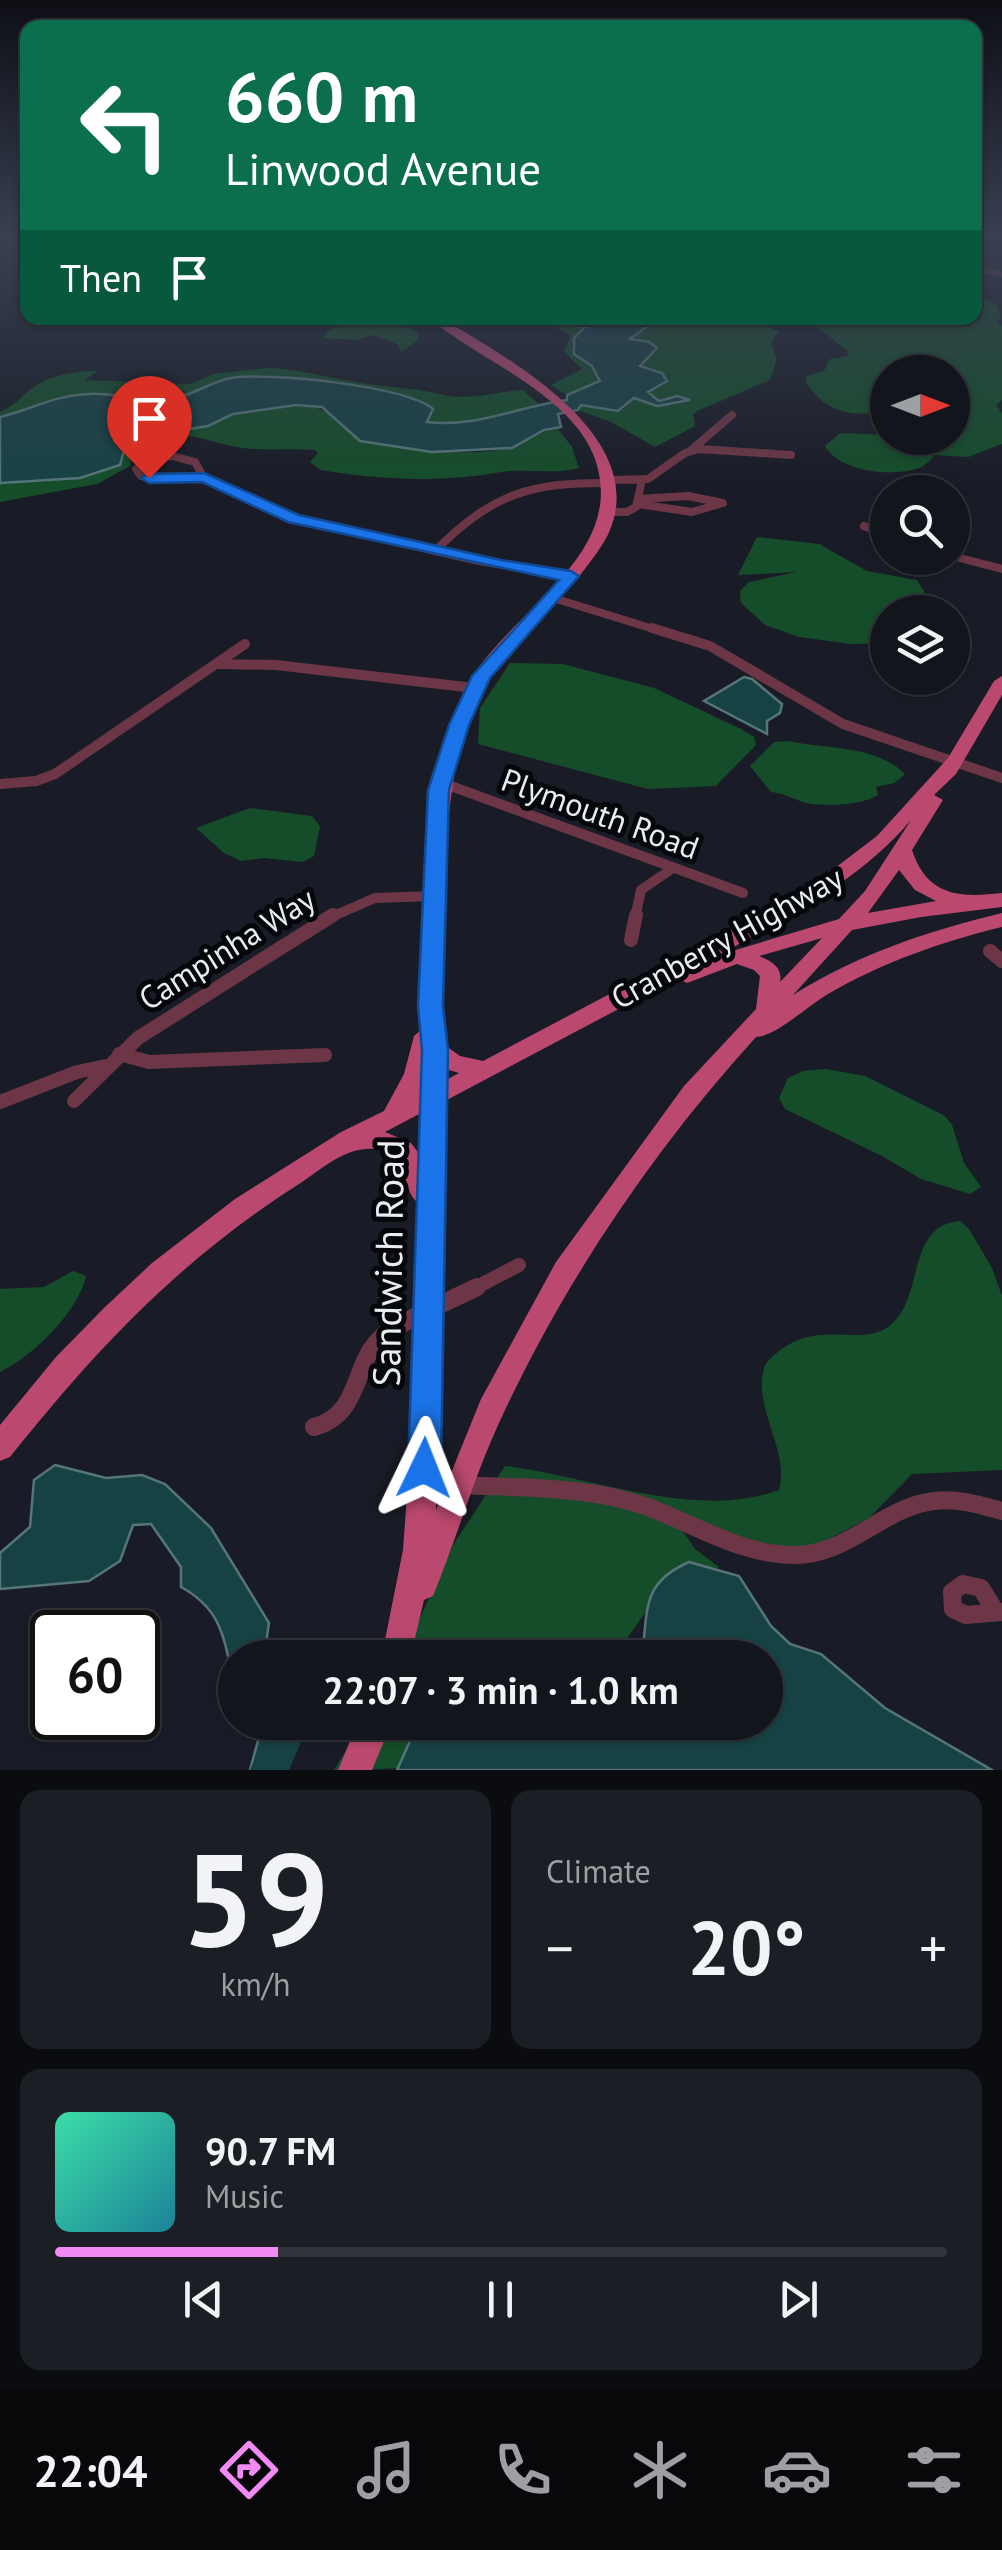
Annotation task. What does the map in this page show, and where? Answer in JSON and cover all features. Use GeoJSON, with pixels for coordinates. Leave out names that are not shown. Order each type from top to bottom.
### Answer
{"type":"FeatureCollection","features":[{"type":"Feature","properties":{"kind":"main road"},"geometry":{"type":"LineString","coordinates":[[445,325],[511,367],[558,407],[597,446],[612,482]]}},
{"type":"Feature","properties":{"kind":"main road","name":"Sandwich Road"},"geometry":{"type":"LineString","coordinates":[[401,1640],[412,1592],[422,1495],[435,1050],[431,1006],[440,782],[474,688],[494,658],[598,543],[611,512],[612,482]]}},
{"type":"Feature","properties":{"kind":"main road","name":"Cranberry Highway"},"geometry":{"type":"LineString","coordinates":[[402,1640],[460,1485],[512,1365],[565,1270],[665,1126],[763,1012],[850,923],[903,851],[1002,681]]}},
{"type":"Feature","properties":{"kind":"main road","name":"Cranberry Highway"},"geometry":{"type":"LineString","coordinates":[[0,1446],[66,1366],[161,1271],[244,1206],[350,1139],[796,906],[835,881],[884,840],[952,762]]}},
{"type":"Feature","properties":{"kind":"main road"},"geometry":{"type":"LineString","coordinates":[[903,851],[909,874],[922,887],[971,903]]}},
{"type":"Feature","properties":{"kind":"main road"},"geometry":{"type":"LineString","coordinates":[[850,923],[1002,900]]}},
{"type":"Feature","properties":{"kind":"main road"},"geometry":{"type":"LineString","coordinates":[[720,1062],[773,1020],[858,967],[928,940],[1002,920]]}},
{"type":"Feature","properties":{"kind":"main road","name":"Cranberry Highway"},"geometry":{"type":"LineString","coordinates":[[579,1022],[735,956],[850,923]]}},
{"type":"Feature","properties":{"kind":"main road"},"geometry":{"type":"LineString","coordinates":[[735,956],[762,965],[771,974],[772,984],[763,1012]]}},
{"type":"Feature","properties":{"kind":"main road","name":"Sandwich Road"},"geometry":{"type":"LineString","coordinates":[[393,1116],[416,1074],[431,1006]]}},
{"type":"Feature","properties":{"kind":"main road"},"geometry":{"type":"LineString","coordinates":[[435,1050],[461,1066],[488,1070]]}},
{"type":"Feature","properties":{"kind":"main road"},"geometry":{"type":"LineString","coordinates":[[350,1139],[386,1140],[406,1151],[414,1162],[430,1215]]}},
{"type":"Feature","properties":{"kind":"main road"},"geometry":{"type":"LineString","coordinates":[[355,1770],[368,1740]]}},
{"type":"Feature","properties":{"kind":"street"},"geometry":{"type":"LineString","coordinates":[[435,551],[478,509],[498,496],[566,483],[655,476],[732,416]]}},
{"type":"Feature","properties":{"kind":"street"},"geometry":{"type":"LineString","coordinates":[[690,451],[725,449],[791,455]]}},
{"type":"Feature","properties":{"kind":"street"},"geometry":{"type":"LineString","coordinates":[[204,478],[195,462],[181,457],[153,458],[136,469],[141,476],[156,479],[204,478],[285,516],[435,551],[571,576]]}},
{"type":"Feature","properties":{"kind":"street"},"geometry":{"type":"LineString","coordinates":[[611,512],[631,511],[638,502],[642,480]]}},
{"type":"Feature","properties":{"kind":"street"},"geometry":{"type":"LineString","coordinates":[[697,496],[722,504],[685,512],[638,502],[697,496]]}},
{"type":"Feature","properties":{"kind":"street"},"geometry":{"type":"LineString","coordinates":[[864,526],[870,528]]}},
{"type":"Feature","properties":{"kind":"street"},"geometry":{"type":"LineString","coordinates":[[970,559],[1002,569]]}},
{"type":"Feature","properties":{"kind":"street"},"geometry":{"type":"LineString","coordinates":[[550,597],[710,646],[843,724],[1002,778]]}},
{"type":"Feature","properties":{"kind":"street"},"geometry":{"type":"LineString","coordinates":[[0,784],[36,781],[55,774],[245,644]]}},
{"type":"Feature","properties":{"kind":"street"},"geometry":{"type":"LineString","coordinates":[[215,665],[264,664],[474,688]]}},
{"type":"Feature","properties":{"kind":"street","name":"Plymouth Road"},"geometry":{"type":"LineString","coordinates":[[440,782],[743,893]]}},
{"type":"Feature","properties":{"kind":"street"},"geometry":{"type":"LineString","coordinates":[[631,940],[635,902],[641,890],[673,868]]}},
{"type":"Feature","properties":{"kind":"street","name":"Campinha Way"},"geometry":{"type":"LineString","coordinates":[[74,1101],[119,1054],[151,1030],[339,911],[375,898],[434,896]]}},
{"type":"Feature","properties":{"kind":"street"},"geometry":{"type":"LineString","coordinates":[[990,951],[1002,961]]}},
{"type":"Feature","properties":{"kind":"street"},"geometry":{"type":"LineString","coordinates":[[119,1054],[149,1062],[324,1055]]}},
{"type":"Feature","properties":{"kind":"street"},"geometry":{"type":"LineString","coordinates":[[0,1102],[77,1072],[106,1066]]}},
{"type":"Feature","properties":{"kind":"street"},"geometry":{"type":"LineString","coordinates":[[314,1427],[329,1423],[341,1413],[376,1342],[518,1265]]}},
{"type":"Feature","properties":{"kind":"street"},"geometry":{"type":"LineString","coordinates":[[460,1485],[622,1499],[737,1544],[789,1554],[834,1548],[918,1502],[965,1500],[1002,1511]]}},
{"type":"Feature","properties":{"kind":"green space"},"geometry":{"type":"Polygon","coordinates":[[[982,320],[999,320],[1002,400],[996,405],[1002,413],[1002,444],[968,457],[935,455],[970,455],[970,355],[870,355],[870,413],[863,414],[831,406],[806,382],[807,376],[824,371],[830,359],[848,356],[847,350],[817,329],[803,325],[982,325],[982,320]]]}},
{"type":"Feature","properties":{"kind":"green space"},"geometry":{"type":"Polygon","coordinates":[[[343,325],[389,325],[413,329],[419,334],[417,341],[401,352],[397,344],[373,335],[356,340],[323,338],[330,329],[343,325]]]}},
{"type":"Feature","properties":{"kind":"green space"},"geometry":{"type":"Polygon","coordinates":[[[552,325],[584,325],[571,345],[592,366],[600,382],[567,395],[551,385],[582,369],[564,352],[571,335],[552,325]]]}},
{"type":"Feature","properties":{"kind":"green space"},"geometry":{"type":"Polygon","coordinates":[[[649,325],[763,325],[778,331],[771,344],[777,359],[770,380],[697,411],[693,415],[695,426],[655,447],[611,422],[578,410],[581,405],[624,409],[634,398],[657,406],[688,402],[670,398],[659,401],[648,392],[664,384],[640,366],[657,348],[649,342],[630,339],[649,325]]]}},
{"type":"Feature","properties":{"kind":"green space"},"geometry":{"type":"Polygon","coordinates":[[[267,368],[454,397],[523,390],[540,405],[458,424],[427,422],[433,409],[396,394],[304,379],[249,377],[223,380],[174,399],[156,401],[75,395],[0,417],[0,412],[33,387],[69,373],[97,371],[85,380],[191,384],[213,374],[267,368]]]}},
{"type":"Feature","properties":{"kind":"green space"},"geometry":{"type":"Polygon","coordinates":[[[296,405],[322,410],[352,435],[369,443],[435,451],[501,450],[558,429],[572,447],[579,468],[456,478],[388,478],[321,470],[310,462],[318,453],[315,450],[244,448],[175,435],[162,437],[132,453],[130,466],[97,484],[0,502],[0,483],[55,481],[121,455],[125,447],[140,437],[208,426],[233,414],[296,405]]]}},
{"type":"Feature","properties":{"kind":"green space"},"geometry":{"type":"Polygon","coordinates":[[[840,433],[870,434],[870,455],[935,455],[919,468],[866,470],[841,461],[825,446],[840,433]]]}},
{"type":"Feature","properties":{"kind":"green space"},"geometry":{"type":"Polygon","coordinates":[[[757,537],[819,544],[870,575],[917,580],[926,595],[870,595],[870,643],[851,644],[799,637],[765,625],[741,603],[740,591],[749,582],[797,572],[738,575],[757,537]]]}},
{"type":"Feature","properties":{"kind":"green space"},"geometry":{"type":"Polygon","coordinates":[[[510,663],[563,664],[654,688],[741,729],[754,737],[756,745],[716,786],[648,789],[478,744],[480,708],[510,663]]]}},
{"type":"Feature","properties":{"kind":"green space"},"geometry":{"type":"Polygon","coordinates":[[[774,742],[865,753],[893,764],[905,774],[894,783],[876,787],[878,795],[864,801],[837,805],[807,803],[771,792],[750,766],[774,742]]]}},
{"type":"Feature","properties":{"kind":"green space"},"geometry":{"type":"Polygon","coordinates":[[[250,808],[312,816],[320,826],[314,856],[303,862],[264,858],[241,861],[224,853],[196,828],[250,808]]]}},
{"type":"Feature","properties":{"kind":"green space"},"geometry":{"type":"Polygon","coordinates":[[[826,1069],[865,1076],[945,1116],[952,1125],[964,1163],[981,1187],[970,1194],[921,1179],[785,1109],[779,1098],[788,1078],[803,1071],[826,1069]]]}},
{"type":"Feature","properties":{"kind":"green space"},"geometry":{"type":"Polygon","coordinates":[[[960,1221],[969,1229],[992,1268],[1002,1296],[1002,1470],[912,1474],[869,1518],[806,1551],[680,1527],[695,1549],[719,1567],[656,1597],[626,1640],[410,1640],[453,1545],[505,1466],[678,1499],[747,1498],[779,1490],[780,1460],[763,1399],[766,1364],[779,1351],[809,1337],[864,1335],[888,1327],[907,1300],[930,1236],[942,1226],[960,1221]]]}},
{"type":"Feature","properties":{"kind":"green space"},"geometry":{"type":"Polygon","coordinates":[[[73,1271],[86,1276],[64,1318],[39,1344],[0,1372],[0,1289],[44,1287],[73,1271]]]}},
{"type":"Feature","properties":{"kind":"green space"},"geometry":{"type":"Polygon","coordinates":[[[353,1740],[545,1740],[495,1757],[459,1763],[334,1770],[353,1740]]]}},
{"type":"Feature","properties":{"kind":"shaded area"},"geometry":{"type":"Polygon","coordinates":[[[649,325],[630,339],[649,342],[657,348],[640,366],[662,373],[667,381],[648,392],[659,401],[677,396],[690,400],[657,406],[634,398],[618,411],[581,405],[578,410],[558,414],[561,427],[544,430],[512,448],[432,452],[360,441],[322,407],[296,405],[233,414],[208,426],[140,437],[125,447],[120,465],[80,478],[0,483],[0,417],[53,400],[98,394],[166,400],[231,378],[305,379],[368,388],[419,401],[433,409],[427,422],[463,422],[567,400],[567,395],[600,381],[592,366],[574,354],[574,338],[585,327],[649,325]]]}},
{"type":"Feature","properties":{"kind":"shaded area"},"geometry":{"type":"Polygon","coordinates":[[[744,677],[752,679],[782,704],[780,713],[767,721],[767,734],[704,701],[744,677]]]}},
{"type":"Feature","properties":{"kind":"shaded area"},"geometry":{"type":"Polygon","coordinates":[[[55,1465],[106,1478],[142,1475],[165,1484],[211,1528],[269,1623],[266,1640],[224,1640],[215,1618],[196,1596],[181,1587],[181,1567],[151,1524],[133,1525],[120,1561],[89,1581],[0,1589],[0,1553],[30,1527],[34,1480],[55,1465]]]}},
{"type":"Feature","properties":{"kind":"shaded area"},"geometry":{"type":"Polygon","coordinates":[[[689,1562],[739,1576],[771,1626],[790,1644],[821,1654],[885,1708],[992,1770],[397,1770],[410,1740],[783,1740],[783,1640],[644,1640],[650,1600],[662,1579],[689,1562]]]}},
{"type":"Feature","properties":{"kind":"shaded area"},"geometry":{"type":"Polygon","coordinates":[[[258,1740],[282,1740],[278,1770],[250,1770],[258,1740]]]}},
{"type":"Feature","properties":{"kind":"waterway"},"geometry":{"type":"LineString","coordinates":[[269,1770],[282,1740]]}},
{"type":"Feature","properties":{"kind":"route"},"geometry":{"type":"LineString","coordinates":[[149,478],[204,478],[294,518],[501,565],[571,576],[481,676],[459,725],[439,790],[431,1006],[435,1050],[424,1468]]}}]}
